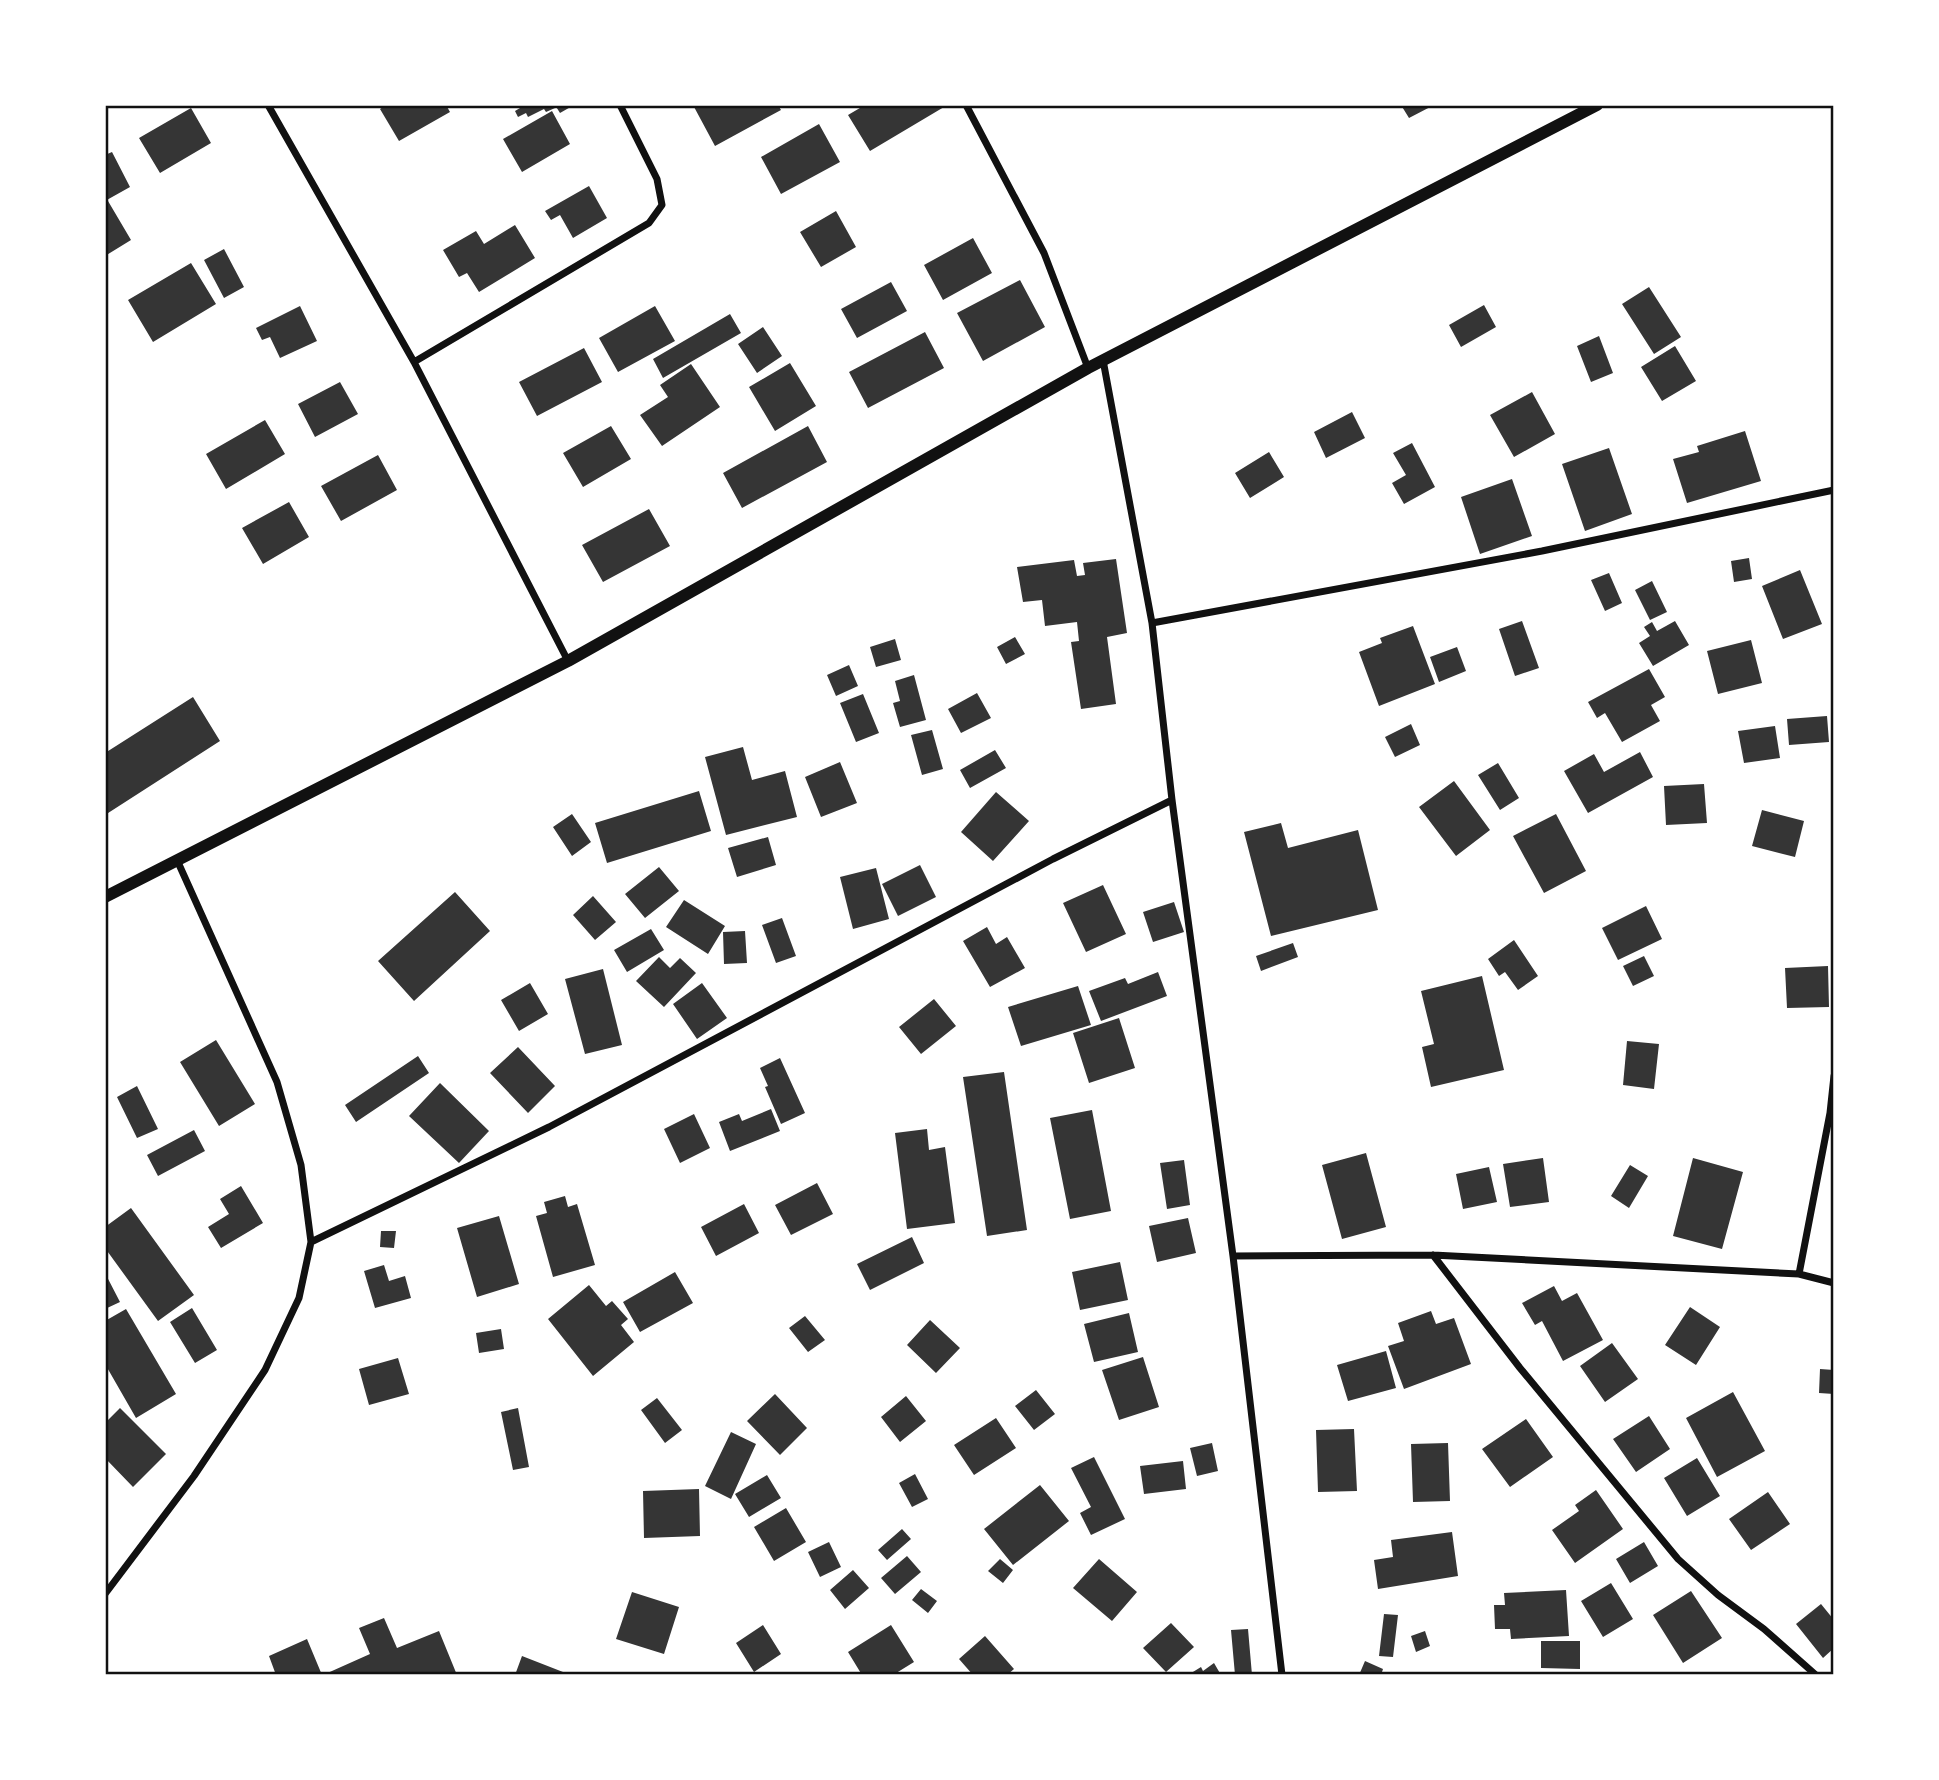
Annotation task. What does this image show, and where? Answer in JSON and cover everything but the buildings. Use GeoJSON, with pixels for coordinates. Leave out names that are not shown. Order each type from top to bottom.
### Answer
{"type":"FeatureCollection","features":[{"type":"Feature","properties":{"kind":"street"},"geometry":{"type":"LineString","coordinates":[[268,105],[414,362],[568,662]]}},
{"type":"Feature","properties":{"kind":"street"},"geometry":{"type":"LineString","coordinates":[[414,362],[649,223],[662,205],[657,179],[620,105]]}},
{"type":"Feature","properties":{"kind":"street"},"geometry":{"type":"LineString","coordinates":[[966,105],[1044,253],[1088,368]]}},
{"type":"Feature","properties":{"kind":"street"},"geometry":{"type":"LineString","coordinates":[[105,897],[568,662],[1088,368],[1597,105]]}},
{"type":"Feature","properties":{"kind":"street"},"geometry":{"type":"LineString","coordinates":[[1103,360],[1152,622],[1172,800],[1233,1256],[1282,1675]]}},
{"type":"Feature","properties":{"kind":"street"},"geometry":{"type":"LineString","coordinates":[[1152,622],[1528,553],[1834,490]]}},
{"type":"Feature","properties":{"kind":"street"},"geometry":{"type":"LineString","coordinates":[[311,1242],[549,1127],[1053,859],[1172,800]]}},
{"type":"Feature","properties":{"kind":"street"},"geometry":{"type":"LineString","coordinates":[[105,1594],[194,1476],[265,1370],[299,1298],[311,1242],[301,1165],[277,1082],[177,860]]}},
{"type":"Feature","properties":{"kind":"street"},"geometry":{"type":"LineString","coordinates":[[1799,1274],[1830,1113],[1834,1076]]}},
{"type":"Feature","properties":{"kind":"street"},"geometry":{"type":"LineString","coordinates":[[1233,1256],[1433,1255],[1799,1274],[1834,1283]]}},
{"type":"Feature","properties":{"kind":"street"},"geometry":{"type":"LineString","coordinates":[[1433,1255],[1520,1368],[1678,1559],[1816,1675]]}}]}
